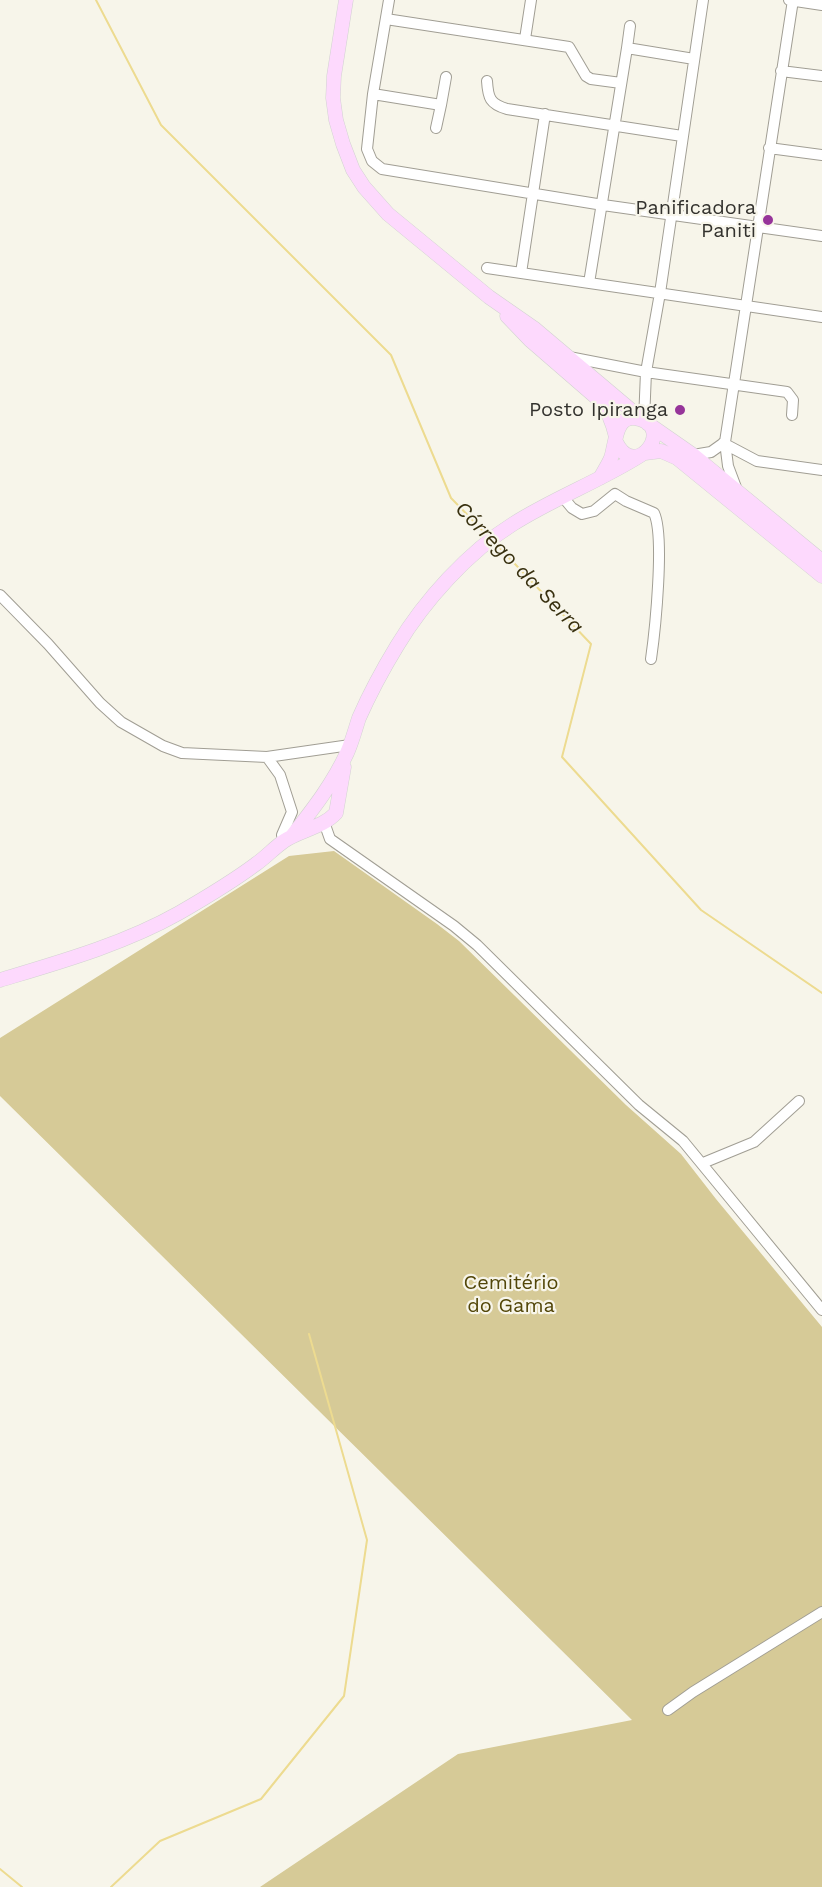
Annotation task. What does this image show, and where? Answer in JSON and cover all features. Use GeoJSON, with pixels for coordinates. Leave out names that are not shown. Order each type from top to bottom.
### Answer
{"type":"FeatureCollection","features":[{"type":"Feature","properties":{"kind":"main road"},"geometry":{"type":"LineString","coordinates":[[346,0],[334,76],[333,98],[336,120],[353,170],[373,199],[489,297],[536,329],[646,422],[693,455],[822,561]]}},
{"type":"Feature","properties":{"kind":"main road"},"geometry":{"type":"LineString","coordinates":[[489,297],[530,340],[605,405],[614,426],[616,440],[623,452],[629,455],[661,451],[678,458],[822,576]]}},
{"type":"Feature","properties":{"kind":"main road"},"geometry":{"type":"LineString","coordinates":[[288,839],[319,801],[348,749],[375,684],[398,643],[436,593],[491,540],[512,524],[562,496],[600,478],[643,454],[649,449],[653,439],[653,433],[646,422],[633,418],[619,426],[610,460],[600,478]]}},
{"type":"Feature","properties":{"kind":"main road"},"geometry":{"type":"LineString","coordinates":[[0,980],[70,958],[134,934],[177,914],[256,864],[288,839],[324,822],[336,813],[348,749]]}},
{"type":"Feature","properties":{"kind":"main road"},"geometry":{"type":"LineString","coordinates":[[319,801],[334,798],[337,806]]}},
{"type":"Feature","properties":{"kind":"main road"},"geometry":{"type":"LineString","coordinates":[[319,801],[316,815],[324,822]]}},
{"type":"Feature","properties":{"kind":"street"},"geometry":{"type":"LineString","coordinates":[[389,0],[367,149],[372,161],[382,170],[603,205],[822,236]]}},
{"type":"Feature","properties":{"kind":"street"},"geometry":{"type":"LineString","coordinates":[[525,39],[531,0]]}},
{"type":"Feature","properties":{"kind":"street"},"geometry":{"type":"LineString","coordinates":[[646,422],[646,372],[660,293],[703,0]]}},
{"type":"Feature","properties":{"kind":"street"},"geometry":{"type":"LineString","coordinates":[[737,490],[728,466],[724,443],[747,307],[792,0],[822,5]]}},
{"type":"Feature","properties":{"kind":"street"},"geometry":{"type":"LineString","coordinates":[[386,19],[569,47],[586,76],[591,79],[621,83]]}},
{"type":"Feature","properties":{"kind":"street"},"geometry":{"type":"LineString","coordinates":[[589,283],[630,26]]}},
{"type":"Feature","properties":{"kind":"street"},"geometry":{"type":"LineString","coordinates":[[627,48],[694,59]]}},
{"type":"Feature","properties":{"kind":"street"},"geometry":{"type":"LineString","coordinates":[[781,71],[822,76]]}},
{"type":"Feature","properties":{"kind":"street"},"geometry":{"type":"LineString","coordinates":[[436,128],[446,77]]}},
{"type":"Feature","properties":{"kind":"street"},"geometry":{"type":"LineString","coordinates":[[487,81],[488,94],[496,106],[682,136]]}},
{"type":"Feature","properties":{"kind":"street"},"geometry":{"type":"LineString","coordinates":[[374,94],[441,105]]}},
{"type":"Feature","properties":{"kind":"street"},"geometry":{"type":"LineString","coordinates":[[521,273],[545,114]]}},
{"type":"Feature","properties":{"kind":"street"},"geometry":{"type":"LineString","coordinates":[[769,147],[822,156]]}},
{"type":"Feature","properties":{"kind":"street"},"geometry":{"type":"LineString","coordinates":[[487,268],[822,317]]}},
{"type":"Feature","properties":{"kind":"street"},"geometry":{"type":"LineString","coordinates":[[568,356],[646,372],[787,392],[793,400],[792,415]]}},
{"type":"Feature","properties":{"kind":"street"},"geometry":{"type":"LineString","coordinates":[[693,455],[711,452],[724,443]]}},
{"type":"Feature","properties":{"kind":"street"},"geometry":{"type":"LineString","coordinates":[[724,443],[758,461],[822,470]]}},
{"type":"Feature","properties":{"kind":"street"},"geometry":{"type":"LineString","coordinates":[[562,496],[572,508],[582,514],[594,511],[615,494],[654,513],[657,525],[658,560],[651,659]]}},
{"type":"Feature","properties":{"kind":"street"},"geometry":{"type":"LineString","coordinates":[[0,595],[48,644],[100,704],[121,722],[163,746],[182,753],[267,757],[348,749]]}},
{"type":"Feature","properties":{"kind":"street"},"geometry":{"type":"LineString","coordinates":[[267,757],[280,775],[292,812],[282,835],[288,839]]}},
{"type":"Feature","properties":{"kind":"street"},"geometry":{"type":"LineString","coordinates":[[324,822],[330,839],[477,945],[639,1105],[684,1141],[822,1310]]}},
{"type":"Feature","properties":{"kind":"street"},"geometry":{"type":"LineString","coordinates":[[703,1163],[754,1142],[799,1101]]}},
{"type":"Feature","properties":{"kind":"street"},"geometry":{"type":"LineString","coordinates":[[668,1710],[822,1612]]}},
{"type":"Feature","properties":{"kind":"green space","name":"Cemitério do Gama"},"geometry":{"type":"Polygon","coordinates":[[[334,851],[459,941],[626,1105],[681,1154],[822,1327],[822,1887],[260,1887],[458,1754],[632,1720],[0,1096],[0,1038],[289,856],[334,851]]]}},
{"type":"Feature","properties":{"kind":"waterway","name":"Córrego da Serra"},"geometry":{"type":"LineString","coordinates":[[96,0],[161,125],[391,355],[451,498],[487,535]]}},
{"type":"Feature","properties":{"kind":"waterway","name":"Córrego da Serra"},"geometry":{"type":"LineString","coordinates":[[495,543],[591,644],[562,757],[701,910],[822,993]]}},
{"type":"Feature","properties":{"kind":"waterway"},"geometry":{"type":"LineString","coordinates":[[111,1887],[160,1841],[261,1799],[344,1696],[367,1540],[309,1334]]}},
{"type":"Feature","properties":{"kind":"waterway"},"geometry":{"type":"LineString","coordinates":[[0,1869],[22,1887]]}},
{"type":"Feature","properties":{"kind":"place","name":"Panificadora Paniti"},"geometry":{"type":"Point","coordinates":[768,220]}},
{"type":"Feature","properties":{"kind":"place","name":"Posto Ipiranga"},"geometry":{"type":"Point","coordinates":[680,410]}}]}
